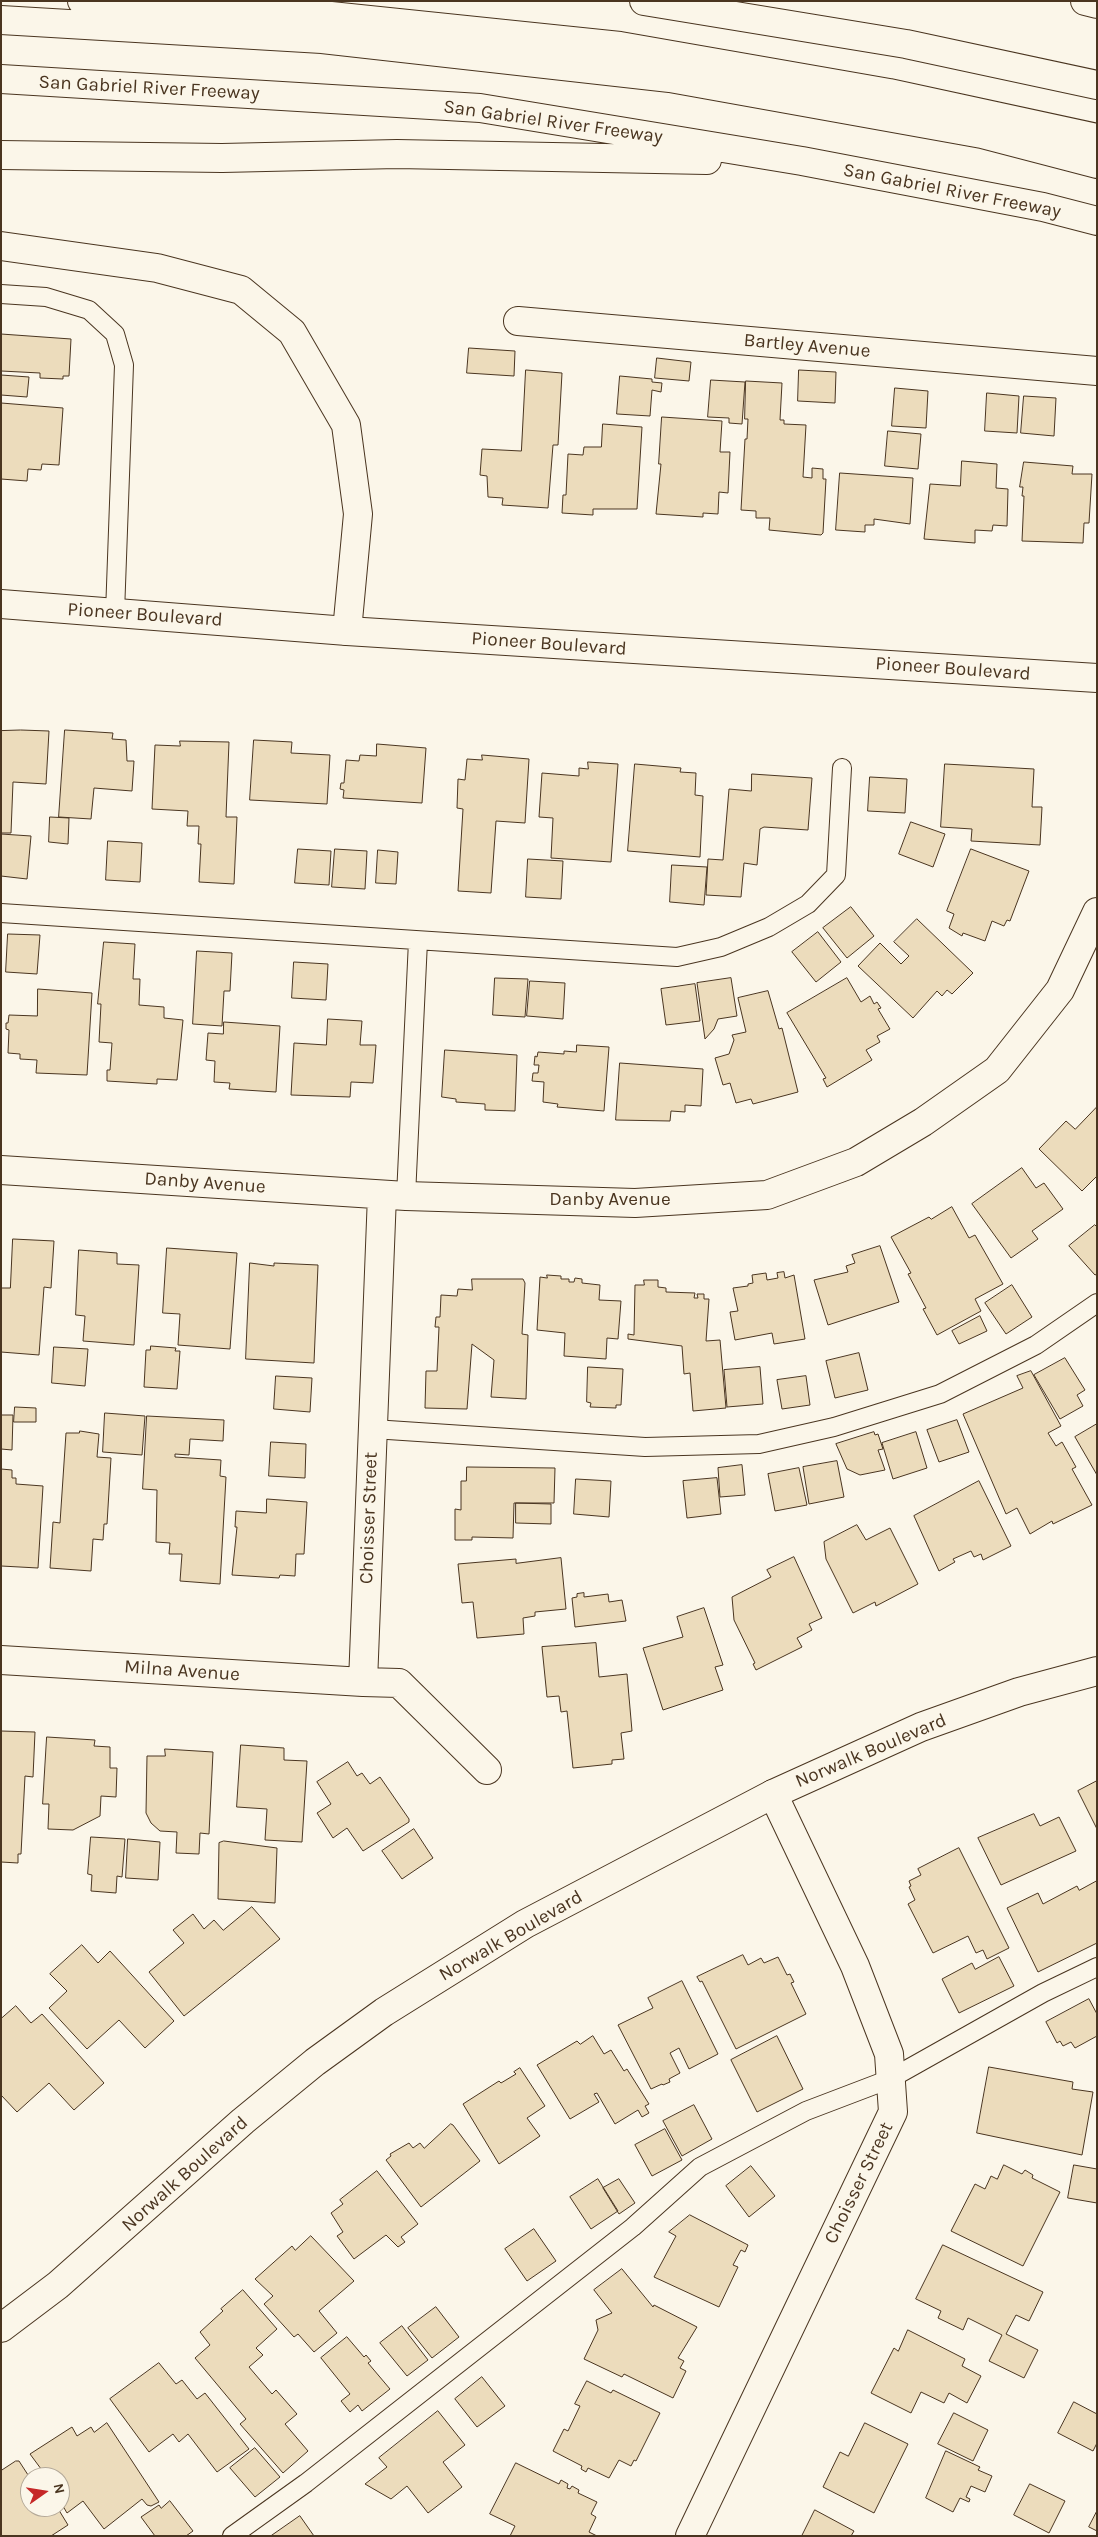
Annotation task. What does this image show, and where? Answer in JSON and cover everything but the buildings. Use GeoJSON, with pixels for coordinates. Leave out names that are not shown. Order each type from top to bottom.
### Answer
{"type":"FeatureCollection","features":[{"type":"Feature","properties":{"kind":"main road"},"geometry":{"type":"LineString","coordinates":[[82,1],[293,12],[620,46],[889,93],[1097,138]]}},
{"type":"Feature","properties":{"kind":"main road"},"geometry":{"type":"LineString","coordinates":[[644,1],[906,44],[1097,85]]}},
{"type":"Feature","properties":{"kind":"main road"},"geometry":{"type":"LineString","coordinates":[[1085,1],[1097,4]]}},
{"type":"Feature","properties":{"kind":"main road"},"geometry":{"type":"LineString","coordinates":[[1,20],[322,39],[670,78],[982,134],[1097,164]]}},
{"type":"Feature","properties":{"kind":"main road","name":"San Gabriel River Freeway"},"geometry":{"type":"LineString","coordinates":[[1,79],[480,108],[802,161],[1043,208],[1097,221]]}},
{"type":"Feature","properties":{"kind":"main road"},"geometry":{"type":"LineString","coordinates":[[1,155],[222,158],[397,154],[802,161]]}},
{"type":"Feature","properties":{"kind":"main road"},"geometry":{"type":"LineString","coordinates":[[1,246],[157,268],[241,290],[292,332],[346,426],[358,514],[347,631]]}},
{"type":"Feature","properties":{"kind":"main road","name":"Bartley Avenue"},"geometry":{"type":"LineString","coordinates":[[518,321],[1097,371]]}},
{"type":"Feature","properties":{"kind":"main road","name":"Pioneer Boulevard"},"geometry":{"type":"LineString","coordinates":[[1,604],[347,631],[1097,678]]}},
{"type":"Feature","properties":{"kind":"main road","name":"Danby Avenue"},"geometry":{"type":"LineString","coordinates":[[1,1170],[394,1195],[635,1203],[767,1195],[856,1162],[923,1122],[997,1070],[1060,990],[1097,912]]}},
{"type":"Feature","properties":{"kind":"main road","name":"Choisser Street"},"geometry":{"type":"LineString","coordinates":[[363,1682],[373,1429],[394,1195]]}},
{"type":"Feature","properties":{"kind":"main road","name":"Milna Avenue"},"geometry":{"type":"LineString","coordinates":[[1,1660],[363,1682]]}},
{"type":"Feature","properties":{"kind":"main road","name":"Norwalk Boulevard"},"geometry":{"type":"LineString","coordinates":[[1,2328],[66,2278],[257,2109],[315,2062],[384,2012],[525,1924],[773,1794],[921,1727],[1019,1692],[1097,1671]]}},
{"type":"Feature","properties":{"kind":"main road"},"geometry":{"type":"LineString","coordinates":[[363,1682],[399,1683],[487,1770]]}},
{"type":"Feature","properties":{"kind":"main road","name":"Choisser Street"},"geometry":{"type":"LineString","coordinates":[[690,2536],[893,2112],[888,2054],[855,1966],[773,1794]]}},
{"type":"Feature","properties":{"kind":"lane"},"geometry":{"type":"LineString","coordinates":[[1,294],[46,298],[89,310],[115,334],[124,365],[115,613]]}},
{"type":"Feature","properties":{"kind":"lane"},"geometry":{"type":"LineString","coordinates":[[1,913],[677,957],[721,947],[769,927],[808,904],[836,875],[842,768]]}},
{"type":"Feature","properties":{"kind":"lane"},"geometry":{"type":"LineString","coordinates":[[394,1195],[418,941]]}},
{"type":"Feature","properties":{"kind":"lane"},"geometry":{"type":"LineString","coordinates":[[373,1429],[645,1447],[759,1444],[834,1427],[940,1394],[1036,1345],[1097,1303]]}},
{"type":"Feature","properties":{"kind":"lane"},"geometry":{"type":"LineString","coordinates":[[232,2536],[306,2483],[633,2227],[700,2167],[806,2111],[890,2079],[1043,1993],[1097,1967]]}}]}
